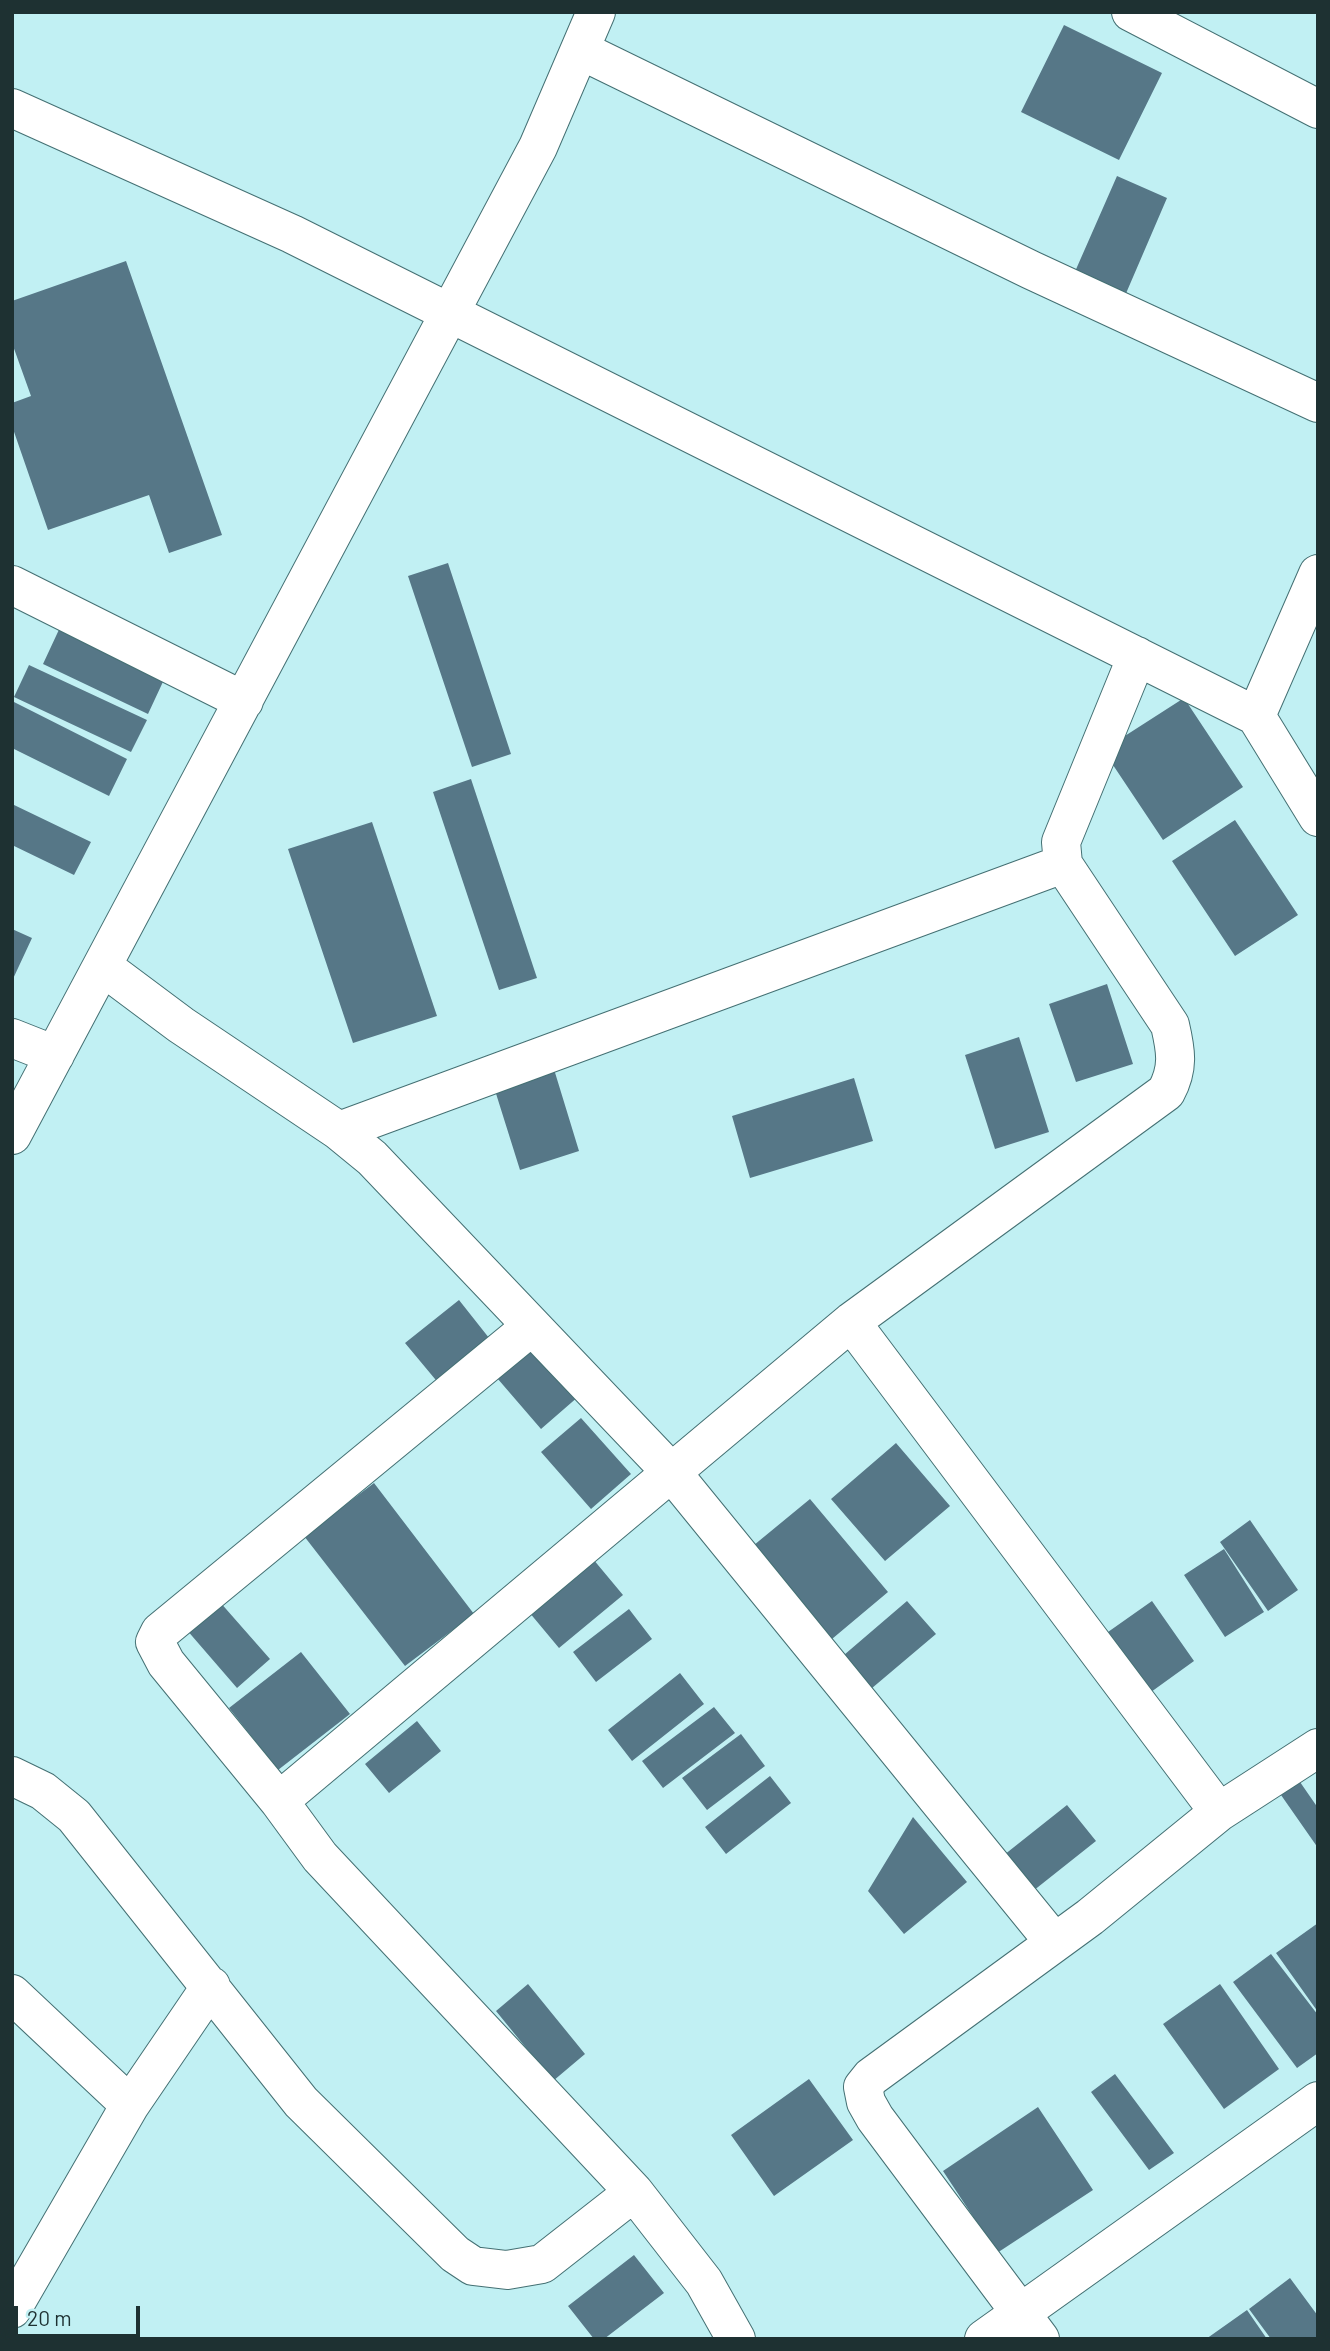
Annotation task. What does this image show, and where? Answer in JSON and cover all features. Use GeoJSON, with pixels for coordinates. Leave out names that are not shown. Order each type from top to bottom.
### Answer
{"type":"FeatureCollection","features":[{"type":"Feature","properties":{"kind":"street"},"geometry":{"type":"LineString","coordinates":[[12,1135],[538,147],[596,12]]}},
{"type":"Feature","properties":{"kind":"street"},"geometry":{"type":"LineString","coordinates":[[1131,12],[1318,109]]}},
{"type":"Feature","properties":{"kind":"street"},"geometry":{"type":"LineString","coordinates":[[580,50],[1031,270],[1318,403]]}},
{"type":"Feature","properties":{"kind":"street"},"geometry":{"type":"LineString","coordinates":[[12,108],[292,234],[1256,716],[1318,817]]}},
{"type":"Feature","properties":{"kind":"street"},"geometry":{"type":"LineString","coordinates":[[1256,716],[1318,574]]}},
{"type":"Feature","properties":{"kind":"street"},"geometry":{"type":"LineString","coordinates":[[12,585],[244,701]]}},
{"type":"Feature","properties":{"kind":"street"},"geometry":{"type":"LineString","coordinates":[[279,1801],[673,1474],[851,1322],[1166,1092],[1174,1076],[1177,1054],[1170,1026],[1063,864],[1061,842],[1137,656]]}},
{"type":"Feature","properties":{"kind":"street"},"geometry":{"type":"LineString","coordinates":[[340,1131],[1063,864]]}},
{"type":"Feature","properties":{"kind":"street"},"geometry":{"type":"LineString","coordinates":[[103,966],[181,1024],[340,1131],[372,1158],[673,1474],[1054,1941]]}},
{"type":"Feature","properties":{"kind":"street"},"geometry":{"type":"LineString","coordinates":[[12,1038],[55,1055]]}},
{"type":"Feature","properties":{"kind":"street"},"geometry":{"type":"LineString","coordinates":[[851,1322],[1219,1812]]}},
{"type":"Feature","properties":{"kind":"street"},"geometry":{"type":"LineString","coordinates":[[532,1326],[160,1632],[155,1642],[166,1663],[279,1801],[320,1857],[634,2192],[704,2282],[736,2339]]}},
{"type":"Feature","properties":{"kind":"street"},"geometry":{"type":"LineString","coordinates":[[1030,2325],[875,2118],[866,2102],[863,2087],[872,2077],[1090,1917],[1219,1812],[1318,1748]]}},
{"type":"Feature","properties":{"kind":"street"},"geometry":{"type":"LineString","coordinates":[[12,1776],[43,1791],[74,1816],[301,2102],[455,2254],[473,2266],[507,2270],[542,2264],[634,2192]]}},
{"type":"Feature","properties":{"kind":"street"},"geometry":{"type":"LineString","coordinates":[[12,2309],[130,2105],[211,1986]]}},
{"type":"Feature","properties":{"kind":"street"},"geometry":{"type":"LineString","coordinates":[[12,1994],[130,2105]]}},
{"type":"Feature","properties":{"kind":"street"},"geometry":{"type":"LineString","coordinates":[[984,2339],[1030,2325],[1318,2101]]}},
{"type":"Feature","properties":{"kind":"building"},"geometry":{"type":"Polygon","coordinates":[[[1064,25],[1162,73],[1119,160],[1021,112],[1064,25]]]}},
{"type":"Feature","properties":{"kind":"building"},"geometry":{"type":"Polygon","coordinates":[[[1117,176],[1167,198],[1121,305],[1070,283],[1117,176]]]}},
{"type":"Feature","properties":{"kind":"building"},"geometry":{"type":"Polygon","coordinates":[[[126,261],[222,535],[169,553],[149,495],[48,530],[12,426],[12,403],[31,396],[12,343],[12,301],[126,261]]]}},
{"type":"Feature","properties":{"kind":"building"},"geometry":{"type":"Polygon","coordinates":[[[448,563],[511,754],[472,767],[408,576],[448,563]]]}},
{"type":"Feature","properties":{"kind":"building"},"geometry":{"type":"Polygon","coordinates":[[[63,621],[168,671],[148,714],[43,664],[63,621]]]}},
{"type":"Feature","properties":{"kind":"building"},"geometry":{"type":"Polygon","coordinates":[[[29,665],[147,720],[131,752],[14,697],[29,665]]]}},
{"type":"Feature","properties":{"kind":"building"},"geometry":{"type":"Polygon","coordinates":[[[1184,698],[1243,787],[1163,840],[1103,750],[1184,698]]]}},
{"type":"Feature","properties":{"kind":"building"},"geometry":{"type":"Polygon","coordinates":[[[14,702],[127,759],[109,796],[12,748],[14,702]]]}},
{"type":"Feature","properties":{"kind":"building"},"geometry":{"type":"Polygon","coordinates":[[[471,779],[537,978],[499,990],[433,792],[471,779]]]}},
{"type":"Feature","properties":{"kind":"building"},"geometry":{"type":"Polygon","coordinates":[[[12,804],[91,842],[74,875],[12,845],[12,804]]]}},
{"type":"Feature","properties":{"kind":"building"},"geometry":{"type":"Polygon","coordinates":[[[1235,820],[1298,915],[1235,956],[1172,861],[1235,820]]]}},
{"type":"Feature","properties":{"kind":"building"},"geometry":{"type":"Polygon","coordinates":[[[372,822],[437,1016],[353,1043],[288,849],[372,822]]]}},
{"type":"Feature","properties":{"kind":"building"},"geometry":{"type":"Polygon","coordinates":[[[12,929],[32,938],[12,981],[12,929]]]}},
{"type":"Feature","properties":{"kind":"building"},"geometry":{"type":"Polygon","coordinates":[[[1107,984],[1133,1064],[1076,1082],[1049,1004],[1107,984]]]}},
{"type":"Feature","properties":{"kind":"building"},"geometry":{"type":"Polygon","coordinates":[[[1019,1037],[1049,1132],[995,1149],[965,1055],[1019,1037]]]}},
{"type":"Feature","properties":{"kind":"building"},"geometry":{"type":"Polygon","coordinates":[[[553,1066],[579,1151],[520,1170],[493,1084],[553,1066]]]}},
{"type":"Feature","properties":{"kind":"building"},"geometry":{"type":"Polygon","coordinates":[[[854,1078],[873,1141],[750,1178],[732,1116],[854,1078]]]}},
{"type":"Feature","properties":{"kind":"building"},"geometry":{"type":"Polygon","coordinates":[[[459,1300],[493,1343],[440,1385],[405,1343],[459,1300]]]}},
{"type":"Feature","properties":{"kind":"building"},"geometry":{"type":"Polygon","coordinates":[[[529,1338],[579,1396],[541,1429],[491,1371],[529,1338]]]}},
{"type":"Feature","properties":{"kind":"building"},"geometry":{"type":"Polygon","coordinates":[[[581,1418],[631,1474],[591,1509],[541,1452],[581,1418]]]}},
{"type":"Feature","properties":{"kind":"building"},"geometry":{"type":"Polygon","coordinates":[[[896,1443],[950,1506],[885,1561],[831,1499],[896,1443]]]}},
{"type":"Feature","properties":{"kind":"building"},"geometry":{"type":"Polygon","coordinates":[[[374,1483],[474,1614],[405,1666],[304,1536],[374,1483]]]}},
{"type":"Feature","properties":{"kind":"building"},"geometry":{"type":"Polygon","coordinates":[[[810,1499],[888,1592],[826,1644],[748,1550],[810,1499]]]}},
{"type":"Feature","properties":{"kind":"building"},"geometry":{"type":"Polygon","coordinates":[[[1250,1520],[1298,1590],[1268,1611],[1220,1542],[1250,1520]]]}},
{"type":"Feature","properties":{"kind":"building"},"geometry":{"type":"Polygon","coordinates":[[[1224,1549],[1264,1612],[1225,1637],[1184,1575],[1224,1549]]]}},
{"type":"Feature","properties":{"kind":"building"},"geometry":{"type":"Polygon","coordinates":[[[593,1559],[623,1595],[559,1648],[529,1612],[593,1559]]]}},
{"type":"Feature","properties":{"kind":"building"},"geometry":{"type":"Polygon","coordinates":[[[219,1601],[270,1659],[237,1688],[186,1629],[219,1601]]]}},
{"type":"Feature","properties":{"kind":"building"},"geometry":{"type":"Polygon","coordinates":[[[907,1601],[936,1634],[865,1694],[837,1661],[907,1601]]]}},
{"type":"Feature","properties":{"kind":"building"},"geometry":{"type":"Polygon","coordinates":[[[1152,1601],[1194,1661],[1151,1692],[1108,1632],[1152,1601]]]}},
{"type":"Feature","properties":{"kind":"building"},"geometry":{"type":"Polygon","coordinates":[[[629,1609],[652,1639],[596,1682],[573,1652],[629,1609]]]}},
{"type":"Feature","properties":{"kind":"building"},"geometry":{"type":"Polygon","coordinates":[[[301,1652],[350,1714],[278,1770],[229,1708],[301,1652]]]}},
{"type":"Feature","properties":{"kind":"building"},"geometry":{"type":"Polygon","coordinates":[[[680,1673],[704,1704],[632,1761],[608,1730],[680,1673]]]}},
{"type":"Feature","properties":{"kind":"building"},"geometry":{"type":"Polygon","coordinates":[[[714,1707],[735,1733],[663,1788],[642,1761],[714,1707]]]}},
{"type":"Feature","properties":{"kind":"building"},"geometry":{"type":"Polygon","coordinates":[[[417,1721],[441,1751],[389,1793],[365,1764],[417,1721]]]}},
{"type":"Feature","properties":{"kind":"building"},"geometry":{"type":"Polygon","coordinates":[[[741,1734],[765,1766],[707,1810],[682,1778],[741,1734]]]}},
{"type":"Feature","properties":{"kind":"building"},"geometry":{"type":"Polygon","coordinates":[[[770,1776],[791,1803],[726,1854],[705,1827],[770,1776]]]}},
{"type":"Feature","properties":{"kind":"building"},"geometry":{"type":"Polygon","coordinates":[[[1300,1782],[1318,1808],[1318,1848],[1281,1795],[1300,1782]]]}},
{"type":"Feature","properties":{"kind":"building"},"geometry":{"type":"Polygon","coordinates":[[[1067,1805],[1096,1841],[1033,1891],[1004,1855],[1067,1805]]]}},
{"type":"Feature","properties":{"kind":"building"},"geometry":{"type":"Polygon","coordinates":[[[913,1817],[967,1882],[904,1934],[868,1891],[913,1817]]]}},
{"type":"Feature","properties":{"kind":"building"},"geometry":{"type":"Polygon","coordinates":[[[1318,1923],[1318,2012],[1276,1953],[1318,1923]]]}},
{"type":"Feature","properties":{"kind":"building"},"geometry":{"type":"Polygon","coordinates":[[[1271,1954],[1318,2015],[1318,2053],[1297,2068],[1233,1982],[1271,1954]]]}},
{"type":"Feature","properties":{"kind":"building"},"geometry":{"type":"Polygon","coordinates":[[[528,1984],[585,2054],[553,2081],[496,2011],[528,1984]]]}},
{"type":"Feature","properties":{"kind":"building"},"geometry":{"type":"Polygon","coordinates":[[[1220,1984],[1279,2069],[1224,2109],[1163,2024],[1220,1984]]]}},
{"type":"Feature","properties":{"kind":"building"},"geometry":{"type":"Polygon","coordinates":[[[1115,2074],[1174,2153],[1149,2170],[1091,2092],[1115,2074]]]}},
{"type":"Feature","properties":{"kind":"building"},"geometry":{"type":"Polygon","coordinates":[[[809,2079],[853,2140],[774,2196],[731,2135],[809,2079]]]}},
{"type":"Feature","properties":{"kind":"building"},"geometry":{"type":"Polygon","coordinates":[[[1038,2107],[1093,2190],[997,2253],[943,2171],[1038,2107]]]}},
{"type":"Feature","properties":{"kind":"building"},"geometry":{"type":"Polygon","coordinates":[[[634,2255],[664,2293],[604,2339],[594,2339],[568,2306],[634,2255]]]}},
{"type":"Feature","properties":{"kind":"building"},"geometry":{"type":"Polygon","coordinates":[[[1290,2278],[1318,2316],[1318,2339],[1271,2339],[1249,2309],[1290,2278]]]}},
{"type":"Feature","properties":{"kind":"building"},"geometry":{"type":"Polygon","coordinates":[[[1247,2310],[1267,2339],[1206,2339],[1247,2310]]]}}]}
